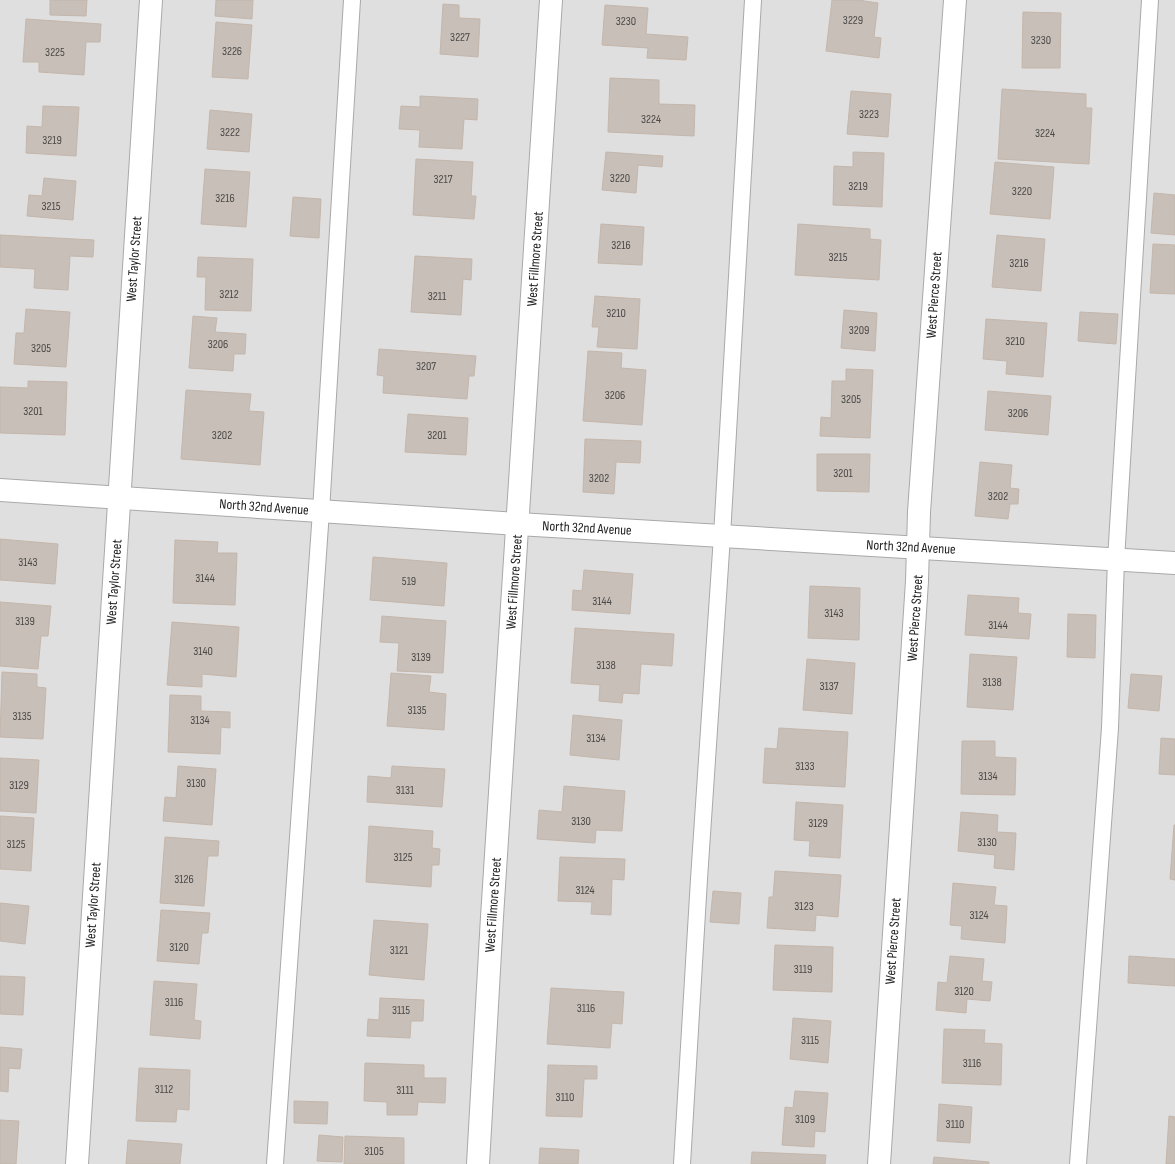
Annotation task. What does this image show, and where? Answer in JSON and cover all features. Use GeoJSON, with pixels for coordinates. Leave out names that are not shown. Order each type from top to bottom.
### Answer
{"type":"FeatureCollection","features":[{"type":"Feature","properties":{"kind":"street","name":"West Taylor Street"},"geometry":{"type":"LineString","coordinates":[[77,1164],[151,0]]}},
{"type":"Feature","properties":{"kind":"street","name":"West Fillmore Street"},"geometry":{"type":"LineString","coordinates":[[478,1164],[550,0]]}},
{"type":"Feature","properties":{"kind":"street","name":"West Pierce Street"},"geometry":{"type":"LineString","coordinates":[[879,1164],[916,604],[920,504],[955,0]]}},
{"type":"Feature","properties":{"kind":"street","name":"North 32nd Avenue"},"geometry":{"type":"LineString","coordinates":[[0,490],[518,524],[1175,563]]}},
{"type":"Feature","properties":{"kind":"lane"},"geometry":{"type":"LineString","coordinates":[[275,1164],[320,511],[352,0]]}},
{"type":"Feature","properties":{"kind":"lane"},"geometry":{"type":"LineString","coordinates":[[682,1164],[699,871],[722,536],[753,0]]}},
{"type":"Feature","properties":{"kind":"lane"},"geometry":{"type":"LineString","coordinates":[[1078,1164],[1110,728],[1116,560],[1150,0]]}},
{"type":"Feature","properties":{"kind":"shaded area"},"geometry":{"type":"Polygon","coordinates":[[[0,0],[1175,0],[1175,1164],[0,1164],[0,0]]]}},
{"type":"Feature","properties":{"kind":"building"},"geometry":{"type":"Polygon","coordinates":[[[50,0],[87,0],[86,16],[50,15],[50,0]]]}},
{"type":"Feature","properties":{"kind":"building"},"geometry":{"type":"Polygon","coordinates":[[[216,0],[253,0],[252,19],[215,16],[216,0]]]}},
{"type":"Feature","properties":{"kind":"building"},"geometry":{"type":"Polygon","coordinates":[[[832,0],[858,0],[878,3],[874,37],[881,38],[879,58],[826,51],[832,0]]]}},
{"type":"Feature","properties":{"kind":"building"},"geometry":{"type":"Polygon","coordinates":[[[443,4],[459,5],[459,18],[480,19],[478,57],[440,54],[443,4]]]}},
{"type":"Feature","properties":{"kind":"building"},"geometry":{"type":"Polygon","coordinates":[[[605,5],[648,8],[646,34],[688,37],[686,60],[647,58],[648,48],[602,45],[605,5]]]}},
{"type":"Feature","properties":{"kind":"building"},"geometry":{"type":"Polygon","coordinates":[[[1023,12],[1061,13],[1060,68],[1022,68],[1023,12]]]}},
{"type":"Feature","properties":{"kind":"building"},"geometry":{"type":"Polygon","coordinates":[[[26,19],[101,24],[100,42],[86,42],[84,75],[39,72],[39,62],[23,62],[26,19]]]}},
{"type":"Feature","properties":{"kind":"building"},"geometry":{"type":"Polygon","coordinates":[[[216,22],[252,25],[248,79],[212,77],[216,22]]]}},
{"type":"Feature","properties":{"kind":"building"},"geometry":{"type":"Polygon","coordinates":[[[610,78],[659,80],[659,104],[695,105],[694,136],[608,132],[610,78]]]}},
{"type":"Feature","properties":{"kind":"building"},"geometry":{"type":"Polygon","coordinates":[[[1002,89],[1086,94],[1086,108],[1092,108],[1089,164],[998,159],[1002,89]]]}},
{"type":"Feature","properties":{"kind":"building"},"geometry":{"type":"Polygon","coordinates":[[[851,91],[891,94],[888,137],[847,134],[851,91]]]}},
{"type":"Feature","properties":{"kind":"building"},"geometry":{"type":"Polygon","coordinates":[[[420,96],[478,99],[477,120],[464,119],[462,149],[419,147],[420,130],[399,129],[401,106],[420,107],[420,96]]]}},
{"type":"Feature","properties":{"kind":"building"},"geometry":{"type":"Polygon","coordinates":[[[43,106],[79,107],[76,156],[26,153],[27,126],[42,127],[43,106]]]}},
{"type":"Feature","properties":{"kind":"building"},"geometry":{"type":"Polygon","coordinates":[[[210,110],[252,114],[249,152],[207,149],[210,110]]]}},
{"type":"Feature","properties":{"kind":"building"},"geometry":{"type":"Polygon","coordinates":[[[606,152],[663,156],[662,167],[638,165],[636,193],[602,190],[606,152]]]}},
{"type":"Feature","properties":{"kind":"building"},"geometry":{"type":"Polygon","coordinates":[[[853,152],[884,153],[882,207],[833,205],[834,166],[853,167],[853,152]]]}},
{"type":"Feature","properties":{"kind":"building"},"geometry":{"type":"Polygon","coordinates":[[[416,159],[473,162],[471,196],[476,196],[474,219],[413,215],[416,159]]]}},
{"type":"Feature","properties":{"kind":"building"},"geometry":{"type":"Polygon","coordinates":[[[995,162],[1054,167],[1050,219],[990,214],[995,162]]]}},
{"type":"Feature","properties":{"kind":"building"},"geometry":{"type":"Polygon","coordinates":[[[205,169],[250,172],[246,227],[201,224],[205,169]]]}},
{"type":"Feature","properties":{"kind":"building"},"geometry":{"type":"Polygon","coordinates":[[[44,178],[76,181],[73,220],[27,216],[29,195],[42,196],[44,178]]]}},
{"type":"Feature","properties":{"kind":"building"},"geometry":{"type":"Polygon","coordinates":[[[1154,193],[1175,195],[1175,235],[1151,233],[1154,193]]]}},
{"type":"Feature","properties":{"kind":"building"},"geometry":{"type":"Polygon","coordinates":[[[293,197],[321,199],[319,238],[290,236],[293,197]]]}},
{"type":"Feature","properties":{"kind":"building"},"geometry":{"type":"Polygon","coordinates":[[[601,224],[644,227],[642,265],[598,263],[601,224]]]}},
{"type":"Feature","properties":{"kind":"building"},"geometry":{"type":"Polygon","coordinates":[[[798,224],[870,229],[870,239],[881,240],[879,280],[795,275],[798,224]]]}},
{"type":"Feature","properties":{"kind":"building"},"geometry":{"type":"Polygon","coordinates":[[[0,235],[94,240],[93,257],[70,256],[68,290],[34,288],[35,269],[0,267],[0,235]]]}},
{"type":"Feature","properties":{"kind":"building"},"geometry":{"type":"Polygon","coordinates":[[[997,235],[1045,239],[1041,291],[992,287],[997,235]]]}},
{"type":"Feature","properties":{"kind":"building"},"geometry":{"type":"Polygon","coordinates":[[[1153,244],[1175,245],[1175,294],[1150,293],[1153,244]]]}},
{"type":"Feature","properties":{"kind":"building"},"geometry":{"type":"Polygon","coordinates":[[[415,256],[472,259],[471,280],[463,279],[461,315],[411,312],[415,256]]]}},
{"type":"Feature","properties":{"kind":"building"},"geometry":{"type":"Polygon","coordinates":[[[198,257],[253,259],[251,311],[205,310],[206,277],[197,277],[198,257]]]}},
{"type":"Feature","properties":{"kind":"building"},"geometry":{"type":"Polygon","coordinates":[[[595,296],[640,299],[637,349],[597,347],[599,327],[592,327],[595,296]]]}},
{"type":"Feature","properties":{"kind":"building"},"geometry":{"type":"Polygon","coordinates":[[[26,309],[70,312],[66,367],[14,364],[16,333],[24,333],[26,309]]]}},
{"type":"Feature","properties":{"kind":"building"},"geometry":{"type":"Polygon","coordinates":[[[844,310],[877,313],[875,351],[841,348],[844,310]]]}},
{"type":"Feature","properties":{"kind":"building"},"geometry":{"type":"Polygon","coordinates":[[[1080,312],[1118,314],[1116,344],[1078,341],[1080,312]]]}},
{"type":"Feature","properties":{"kind":"building"},"geometry":{"type":"Polygon","coordinates":[[[193,316],[217,318],[215,332],[246,334],[245,354],[234,354],[233,371],[189,368],[193,316]]]}},
{"type":"Feature","properties":{"kind":"building"},"geometry":{"type":"Polygon","coordinates":[[[986,319],[1047,323],[1043,377],[1006,374],[1007,361],[983,359],[986,319]]]}},
{"type":"Feature","properties":{"kind":"building"},"geometry":{"type":"Polygon","coordinates":[[[379,349],[476,356],[474,376],[469,376],[467,399],[383,393],[384,376],[377,375],[379,349]]]}},
{"type":"Feature","properties":{"kind":"building"},"geometry":{"type":"Polygon","coordinates":[[[588,351],[622,353],[621,368],[646,370],[642,425],[583,421],[588,351]]]}},
{"type":"Feature","properties":{"kind":"building"},"geometry":{"type":"Polygon","coordinates":[[[846,369],[873,370],[870,438],[820,436],[821,417],[831,418],[832,381],[846,381],[846,369]]]}},
{"type":"Feature","properties":{"kind":"building"},"geometry":{"type":"Polygon","coordinates":[[[28,381],[67,382],[65,435],[0,433],[0,387],[28,388],[28,381]]]}},
{"type":"Feature","properties":{"kind":"building"},"geometry":{"type":"Polygon","coordinates":[[[186,390],[251,394],[249,411],[264,412],[260,465],[181,459],[186,390]]]}},
{"type":"Feature","properties":{"kind":"building"},"geometry":{"type":"Polygon","coordinates":[[[988,391],[1051,396],[1048,435],[985,430],[988,391]]]}},
{"type":"Feature","properties":{"kind":"building"},"geometry":{"type":"Polygon","coordinates":[[[408,414],[468,418],[466,455],[405,452],[408,414]]]}},
{"type":"Feature","properties":{"kind":"building"},"geometry":{"type":"Polygon","coordinates":[[[585,439],[641,441],[640,463],[616,462],[614,494],[583,492],[585,439]]]}},
{"type":"Feature","properties":{"kind":"building"},"geometry":{"type":"Polygon","coordinates":[[[817,454],[870,454],[869,492],[817,491],[817,454]]]}},
{"type":"Feature","properties":{"kind":"building"},"geometry":{"type":"Polygon","coordinates":[[[980,462],[1012,465],[1010,488],[1019,489],[1018,504],[1010,504],[1008,519],[975,516],[980,462]]]}},
{"type":"Feature","properties":{"kind":"building"},"geometry":{"type":"Polygon","coordinates":[[[0,539],[58,544],[55,584],[0,580],[0,539]]]}},
{"type":"Feature","properties":{"kind":"building"},"geometry":{"type":"Polygon","coordinates":[[[175,540],[218,542],[217,553],[237,553],[235,605],[173,603],[175,540]]]}},
{"type":"Feature","properties":{"kind":"building"},"geometry":{"type":"Polygon","coordinates":[[[373,557],[447,563],[444,606],[370,600],[373,557]]]}},
{"type":"Feature","properties":{"kind":"building"},"geometry":{"type":"Polygon","coordinates":[[[584,570],[633,574],[630,614],[572,610],[573,590],[582,591],[584,570]]]}},
{"type":"Feature","properties":{"kind":"building"},"geometry":{"type":"Polygon","coordinates":[[[810,586],[860,588],[859,640],[808,638],[810,586]]]}},
{"type":"Feature","properties":{"kind":"building"},"geometry":{"type":"Polygon","coordinates":[[[968,595],[1019,598],[1018,613],[1031,614],[1029,639],[965,635],[968,595]]]}},
{"type":"Feature","properties":{"kind":"building"},"geometry":{"type":"Polygon","coordinates":[[[0,602],[51,606],[48,636],[41,636],[38,669],[0,666],[0,602]]]}},
{"type":"Feature","properties":{"kind":"building"},"geometry":{"type":"Polygon","coordinates":[[[1068,614],[1096,615],[1095,658],[1067,657],[1068,614]]]}},
{"type":"Feature","properties":{"kind":"building"},"geometry":{"type":"Polygon","coordinates":[[[382,616],[446,621],[443,673],[397,671],[399,643],[380,642],[382,616]]]}},
{"type":"Feature","properties":{"kind":"building"},"geometry":{"type":"Polygon","coordinates":[[[172,622],[239,627],[236,677],[202,674],[202,687],[167,685],[172,622]]]}},
{"type":"Feature","properties":{"kind":"building"},"geometry":{"type":"Polygon","coordinates":[[[575,628],[674,634],[672,666],[641,664],[639,694],[623,693],[622,703],[599,701],[600,685],[571,683],[575,628]]]}},
{"type":"Feature","properties":{"kind":"building"},"geometry":{"type":"Polygon","coordinates":[[[970,654],[1017,657],[1013,710],[967,707],[970,654]]]}},
{"type":"Feature","properties":{"kind":"building"},"geometry":{"type":"Polygon","coordinates":[[[807,659],[855,663],[852,714],[803,710],[807,659]]]}},
{"type":"Feature","properties":{"kind":"building"},"geometry":{"type":"Polygon","coordinates":[[[2,672],[37,674],[37,687],[46,688],[43,739],[0,737],[2,672]]]}},
{"type":"Feature","properties":{"kind":"building"},"geometry":{"type":"Polygon","coordinates":[[[391,673],[431,676],[429,692],[446,694],[444,730],[387,726],[391,673]]]}},
{"type":"Feature","properties":{"kind":"building"},"geometry":{"type":"Polygon","coordinates":[[[1131,674],[1162,676],[1159,711],[1128,708],[1131,674]]]}},
{"type":"Feature","properties":{"kind":"building"},"geometry":{"type":"Polygon","coordinates":[[[170,695],[201,696],[201,711],[230,712],[230,728],[221,727],[220,754],[168,752],[170,695]]]}},
{"type":"Feature","properties":{"kind":"building"},"geometry":{"type":"Polygon","coordinates":[[[573,715],[622,720],[619,760],[570,755],[573,715]]]}},
{"type":"Feature","properties":{"kind":"building"},"geometry":{"type":"Polygon","coordinates":[[[779,728],[848,732],[845,787],[763,783],[765,748],[777,749],[779,728]]]}},
{"type":"Feature","properties":{"kind":"building"},"geometry":{"type":"Polygon","coordinates":[[[1161,738],[1175,739],[1175,775],[1159,774],[1161,738]]]}},
{"type":"Feature","properties":{"kind":"building"},"geometry":{"type":"Polygon","coordinates":[[[962,741],[995,741],[995,757],[1016,758],[1015,795],[961,794],[962,741]]]}},
{"type":"Feature","properties":{"kind":"building"},"geometry":{"type":"Polygon","coordinates":[[[0,758],[39,760],[36,813],[0,811],[0,758]]]}},
{"type":"Feature","properties":{"kind":"building"},"geometry":{"type":"Polygon","coordinates":[[[178,766],[216,769],[212,825],[163,821],[165,797],[176,798],[178,766]]]}},
{"type":"Feature","properties":{"kind":"building"},"geometry":{"type":"Polygon","coordinates":[[[392,766],[445,769],[442,807],[367,802],[368,776],[391,778],[392,766]]]}},
{"type":"Feature","properties":{"kind":"building"},"geometry":{"type":"Polygon","coordinates":[[[564,786],[625,791],[622,831],[596,830],[595,843],[537,839],[539,810],[562,812],[564,786]]]}},
{"type":"Feature","properties":{"kind":"building"},"geometry":{"type":"Polygon","coordinates":[[[796,802],[843,805],[840,858],[809,856],[810,841],[794,840],[796,802]]]}},
{"type":"Feature","properties":{"kind":"building"},"geometry":{"type":"Polygon","coordinates":[[[961,812],[998,815],[997,832],[1016,833],[1014,870],[994,868],[995,855],[958,851],[961,812]]]}},
{"type":"Feature","properties":{"kind":"building"},"geometry":{"type":"Polygon","coordinates":[[[0,816],[34,818],[31,871],[0,869],[0,816]]]}},
{"type":"Feature","properties":{"kind":"building"},"geometry":{"type":"Polygon","coordinates":[[[1175,825],[1175,880],[1170,879],[1175,825]]]}},
{"type":"Feature","properties":{"kind":"building"},"geometry":{"type":"Polygon","coordinates":[[[369,826],[433,831],[432,848],[440,849],[439,865],[432,865],[431,887],[366,882],[369,826]]]}},
{"type":"Feature","properties":{"kind":"building"},"geometry":{"type":"Polygon","coordinates":[[[165,837],[219,841],[218,856],[208,856],[204,906],[160,903],[165,837]]]}},
{"type":"Feature","properties":{"kind":"building"},"geometry":{"type":"Polygon","coordinates":[[[560,857],[625,859],[624,880],[612,879],[611,915],[591,914],[592,902],[558,901],[560,857]]]}},
{"type":"Feature","properties":{"kind":"building"},"geometry":{"type":"Polygon","coordinates":[[[775,871],[841,875],[838,917],[816,915],[815,931],[767,928],[769,897],[773,897],[775,871]]]}},
{"type":"Feature","properties":{"kind":"building"},"geometry":{"type":"Polygon","coordinates":[[[953,883],[996,887],[994,905],[1007,906],[1005,943],[961,939],[962,926],[950,925],[953,883]]]}},
{"type":"Feature","properties":{"kind":"building"},"geometry":{"type":"Polygon","coordinates":[[[713,891],[741,893],[739,924],[710,922],[713,891]]]}},
{"type":"Feature","properties":{"kind":"building"},"geometry":{"type":"Polygon","coordinates":[[[0,903],[29,906],[25,944],[0,941],[0,903]]]}},
{"type":"Feature","properties":{"kind":"building"},"geometry":{"type":"Polygon","coordinates":[[[161,910],[210,913],[208,933],[202,933],[199,964],[157,961],[161,910]]]}},
{"type":"Feature","properties":{"kind":"building"},"geometry":{"type":"Polygon","coordinates":[[[374,920],[428,924],[424,980],[369,975],[374,920]]]}},
{"type":"Feature","properties":{"kind":"building"},"geometry":{"type":"Polygon","coordinates":[[[775,945],[833,947],[832,992],[773,990],[775,945]]]}},
{"type":"Feature","properties":{"kind":"building"},"geometry":{"type":"Polygon","coordinates":[[[950,956],[984,959],[982,981],[992,982],[990,1001],[967,999],[966,1013],[936,1010],[938,982],[947,983],[950,956]]]}},
{"type":"Feature","properties":{"kind":"building"},"geometry":{"type":"Polygon","coordinates":[[[1129,956],[1175,959],[1175,986],[1128,983],[1129,956]]]}},
{"type":"Feature","properties":{"kind":"building"},"geometry":{"type":"Polygon","coordinates":[[[0,976],[25,977],[23,1015],[0,1014],[0,976]]]}},
{"type":"Feature","properties":{"kind":"building"},"geometry":{"type":"Polygon","coordinates":[[[154,981],[197,984],[194,1020],[201,1021],[200,1039],[150,1035],[154,981]]]}},
{"type":"Feature","properties":{"kind":"building"},"geometry":{"type":"Polygon","coordinates":[[[551,988],[624,992],[622,1024],[612,1023],[610,1048],[547,1044],[551,988]]]}},
{"type":"Feature","properties":{"kind":"building"},"geometry":{"type":"Polygon","coordinates":[[[380,998],[424,1000],[423,1021],[411,1021],[410,1038],[367,1036],[368,1019],[379,1020],[380,998]]]}},
{"type":"Feature","properties":{"kind":"building"},"geometry":{"type":"Polygon","coordinates":[[[793,1018],[831,1021],[828,1063],[790,1059],[793,1018]]]}},
{"type":"Feature","properties":{"kind":"building"},"geometry":{"type":"Polygon","coordinates":[[[944,1029],[985,1030],[984,1043],[1002,1044],[1001,1085],[942,1083],[944,1029]]]}},
{"type":"Feature","properties":{"kind":"building"},"geometry":{"type":"Polygon","coordinates":[[[0,1047],[22,1049],[20,1069],[9,1068],[8,1092],[0,1091],[0,1047]]]}},
{"type":"Feature","properties":{"kind":"building"},"geometry":{"type":"Polygon","coordinates":[[[365,1063],[424,1065],[424,1078],[446,1078],[445,1103],[418,1102],[417,1115],[387,1115],[387,1102],[364,1101],[365,1063]]]}},
{"type":"Feature","properties":{"kind":"building"},"geometry":{"type":"Polygon","coordinates":[[[548,1065],[597,1066],[597,1079],[584,1079],[582,1117],[546,1116],[548,1065]]]}},
{"type":"Feature","properties":{"kind":"building"},"geometry":{"type":"Polygon","coordinates":[[[139,1068],[190,1070],[189,1110],[177,1109],[176,1122],[136,1121],[139,1068]]]}},
{"type":"Feature","properties":{"kind":"building"},"geometry":{"type":"Polygon","coordinates":[[[795,1091],[828,1093],[825,1132],[815,1131],[814,1147],[782,1145],[785,1107],[793,1108],[795,1091]]]}},
{"type":"Feature","properties":{"kind":"building"},"geometry":{"type":"Polygon","coordinates":[[[294,1101],[328,1102],[327,1124],[294,1123],[294,1101]]]}},
{"type":"Feature","properties":{"kind":"building"},"geometry":{"type":"Polygon","coordinates":[[[939,1104],[972,1107],[970,1143],[937,1141],[939,1104]]]}},
{"type":"Feature","properties":{"kind":"building"},"geometry":{"type":"Polygon","coordinates":[[[1169,1116],[1175,1117],[1175,1164],[1166,1164],[1169,1116]]]}},
{"type":"Feature","properties":{"kind":"building"},"geometry":{"type":"Polygon","coordinates":[[[0,1120],[19,1121],[16,1164],[0,1164],[0,1120]]]}},
{"type":"Feature","properties":{"kind":"building"},"geometry":{"type":"Polygon","coordinates":[[[319,1135],[343,1137],[342,1162],[317,1161],[319,1135]]]}},
{"type":"Feature","properties":{"kind":"building"},"geometry":{"type":"Polygon","coordinates":[[[345,1136],[404,1138],[404,1164],[344,1164],[345,1136]]]}},
{"type":"Feature","properties":{"kind":"building"},"geometry":{"type":"Polygon","coordinates":[[[128,1140],[182,1144],[180,1164],[126,1164],[128,1140]]]}},
{"type":"Feature","properties":{"kind":"building"},"geometry":{"type":"Polygon","coordinates":[[[540,1148],[579,1150],[578,1164],[539,1164],[540,1148]]]}},
{"type":"Feature","properties":{"kind":"building"},"geometry":{"type":"Polygon","coordinates":[[[752,1152],[826,1155],[825,1164],[751,1164],[752,1152]]]}},
{"type":"Feature","properties":{"kind":"building"},"geometry":{"type":"Polygon","coordinates":[[[934,1157],[989,1162],[989,1164],[933,1164],[934,1157]]]}}]}
